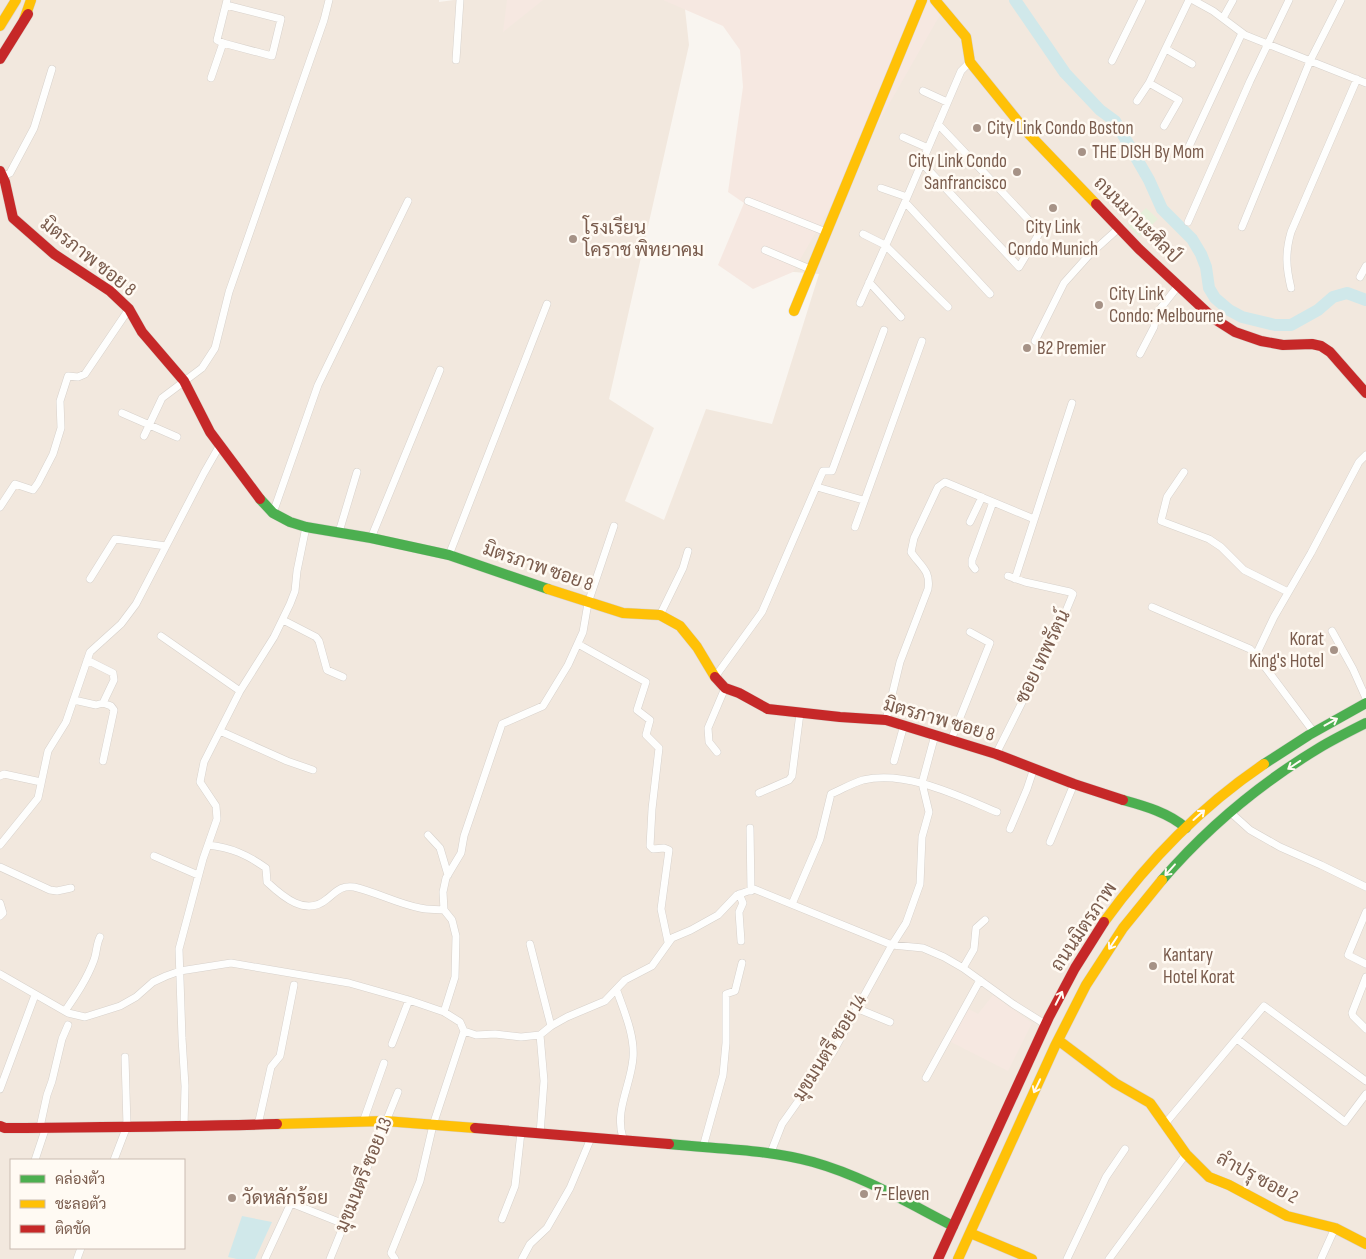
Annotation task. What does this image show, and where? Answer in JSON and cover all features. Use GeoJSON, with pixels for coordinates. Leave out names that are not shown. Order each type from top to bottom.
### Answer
{"type":"FeatureCollection","features":[{"type":"Feature","properties":{"kind":"main road"},"geometry":{"type":"LineString","coordinates":[[0,26],[16,0]]}},
{"type":"Feature","properties":{"kind":"main road"},"geometry":{"type":"LineString","coordinates":[[24,20],[31,0]]}},
{"type":"Feature","properties":{"kind":"main road"},"geometry":{"type":"LineString","coordinates":[[0,59],[36,0]]}},
{"type":"Feature","properties":{"kind":"main road"},"geometry":{"type":"LineString","coordinates":[[794,311],[922,0]]}},
{"type":"Feature","properties":{"kind":"main road","name":"ถนนมานะศิลป์"},"geometry":{"type":"LineString","coordinates":[[936,0],[966,37],[970,62],[1025,130],[1119,228],[1213,318],[1235,332],[1261,341],[1282,345],[1312,344],[1321,346],[1330,352],[1366,393]]}},
{"type":"Feature","properties":{"kind":"main road","name":"มิตรภาพ ซอย 8"},"geometry":{"type":"LineString","coordinates":[[2,173],[5,178],[9,211],[20,227],[54,254],[110,291],[129,310],[142,332],[184,382],[210,432],[252,492],[273,513],[290,522],[306,527],[371,538],[448,555],[588,603],[623,613],[660,615],[680,626],[697,647],[715,677],[725,688],[739,693],[768,709],[886,720],[904,725],[996,754],[1074,784],[1150,808],[1178,821],[1186,828]]}},
{"type":"Feature","properties":{"kind":"main road","name":"ถนนมิตรภาพ"},"geometry":{"type":"LineString","coordinates":[[938,1259],[1045,1024],[1080,958],[1104,924],[1142,876],[1186,828],[1220,797],[1256,768],[1313,731],[1366,703]]}},
{"type":"Feature","properties":{"kind":"main road","name":"ถนนมิตรภาพ"},"geometry":{"type":"LineString","coordinates":[[958,1259],[1058,1040],[1083,990],[1122,929],[1181,859],[1230,812],[1296,763],[1366,723]]}},
{"type":"Feature","properties":{"kind":"main road","name":"ลำปรุ ซอย 2"},"geometry":{"type":"LineString","coordinates":[[1058,1040],[1115,1083],[1150,1103],[1186,1154],[1209,1176],[1287,1216],[1335,1228],[1366,1244]]}},
{"type":"Feature","properties":{"kind":"main road"},"geometry":{"type":"LineString","coordinates":[[0,1126],[5,1128],[184,1127],[385,1122],[591,1138],[623,1138],[771,1152],[828,1166],[953,1226]]}},
{"type":"Feature","properties":{"kind":"main road"},"geometry":{"type":"LineString","coordinates":[[970,1232],[1009,1255],[1032,1259]]}},
{"type":"Feature","properties":{"kind":"street"},"geometry":{"type":"LineString","coordinates":[[144,436],[162,398],[202,368],[215,348],[228,292],[324,20],[329,0]]}},
{"type":"Feature","properties":{"kind":"street"},"geometry":{"type":"LineString","coordinates":[[456,60],[460,0]]}},
{"type":"Feature","properties":{"kind":"street"},"geometry":{"type":"LineString","coordinates":[[1112,61],[1142,0]]}},
{"type":"Feature","properties":{"kind":"street"},"geometry":{"type":"LineString","coordinates":[[1137,101],[1149,83],[1189,0]]}},
{"type":"Feature","properties":{"kind":"street"},"geometry":{"type":"LineString","coordinates":[[1193,0],[1213,11],[1242,33],[1268,45],[1366,82]]}},
{"type":"Feature","properties":{"kind":"street"},"geometry":{"type":"LineString","coordinates":[[1223,18],[1233,0]]}},
{"type":"Feature","properties":{"kind":"street"},"geometry":{"type":"LineString","coordinates":[[1188,222],[1250,80],[1289,0]]}},
{"type":"Feature","properties":{"kind":"street"},"geometry":{"type":"LineString","coordinates":[[1242,227],[1310,61],[1341,0]]}},
{"type":"Feature","properties":{"kind":"street"},"geometry":{"type":"LineString","coordinates":[[226,2],[281,19],[272,56],[217,40],[226,2]]}},
{"type":"Feature","properties":{"kind":"street"},"geometry":{"type":"LineString","coordinates":[[1185,156],[1242,33]]}},
{"type":"Feature","properties":{"kind":"street"},"geometry":{"type":"LineString","coordinates":[[211,78],[223,43]]}},
{"type":"Feature","properties":{"kind":"street"},"geometry":{"type":"LineString","coordinates":[[1166,49],[1192,64]]}},
{"type":"Feature","properties":{"kind":"street"},"geometry":{"type":"LineString","coordinates":[[860,303],[922,163],[960,71],[970,62]]}},
{"type":"Feature","properties":{"kind":"street"},"geometry":{"type":"LineString","coordinates":[[2,173],[10,173],[34,128],[52,69]]}},
{"type":"Feature","properties":{"kind":"street"},"geometry":{"type":"LineString","coordinates":[[1291,288],[1286,260],[1286,247],[1357,79]]}},
{"type":"Feature","properties":{"kind":"street"},"geometry":{"type":"LineString","coordinates":[[1149,83],[1179,100],[1164,126]]}},
{"type":"Feature","properties":{"kind":"street"},"geometry":{"type":"LineString","coordinates":[[923,91],[947,102]]}},
{"type":"Feature","properties":{"kind":"street"},"geometry":{"type":"LineString","coordinates":[[922,163],[1019,266],[1040,232],[938,124]]}},
{"type":"Feature","properties":{"kind":"street"},"geometry":{"type":"LineString","coordinates":[[903,138],[928,148]]}},
{"type":"Feature","properties":{"kind":"street"},"geometry":{"type":"LineString","coordinates":[[882,188],[906,200],[990,294]]}},
{"type":"Feature","properties":{"kind":"street"},"geometry":{"type":"LineString","coordinates":[[273,513],[318,385],[408,201]]}},
{"type":"Feature","properties":{"kind":"street"},"geometry":{"type":"LineString","coordinates":[[748,202],[826,232]]}},
{"type":"Feature","properties":{"kind":"street"},"geometry":{"type":"LineString","coordinates":[[1035,341],[1064,282],[1090,254],[1119,228]]}},
{"type":"Feature","properties":{"kind":"street"},"geometry":{"type":"LineString","coordinates":[[863,234],[885,245],[948,307]]}},
{"type":"Feature","properties":{"kind":"street"},"geometry":{"type":"LineString","coordinates":[[765,250],[810,269]]}},
{"type":"Feature","properties":{"kind":"street"},"geometry":{"type":"LineString","coordinates":[[1360,278],[1366,266]]}},
{"type":"Feature","properties":{"kind":"street"},"geometry":{"type":"LineString","coordinates":[[869,282],[902,317]]}},
{"type":"Feature","properties":{"kind":"street"},"geometry":{"type":"LineString","coordinates":[[1140,354],[1154,327],[1156,314],[1178,286]]}},
{"type":"Feature","properties":{"kind":"street"},"geometry":{"type":"LineString","coordinates":[[448,555],[547,304]]}},
{"type":"Feature","properties":{"kind":"street"},"geometry":{"type":"LineString","coordinates":[[0,507],[15,484],[33,490],[38,483],[53,454],[62,428],[60,401],[68,376],[78,377],[85,374],[129,310]]}},
{"type":"Feature","properties":{"kind":"street"},"geometry":{"type":"LineString","coordinates":[[715,677],[762,612],[823,471],[832,471],[884,330]]}},
{"type":"Feature","properties":{"kind":"street"},"geometry":{"type":"LineString","coordinates":[[855,527],[863,500],[922,341]]}},
{"type":"Feature","properties":{"kind":"street"},"geometry":{"type":"LineString","coordinates":[[371,538],[440,370]]}},
{"type":"Feature","properties":{"kind":"street"},"geometry":{"type":"LineString","coordinates":[[886,720],[900,662],[928,589],[929,580],[927,573],[910,552],[914,538],[938,487],[945,482],[1034,519],[1072,403]]}},
{"type":"Feature","properties":{"kind":"street"},"geometry":{"type":"LineString","coordinates":[[122,413],[177,437]]}},
{"type":"Feature","properties":{"kind":"street"},"geometry":{"type":"LineString","coordinates":[[0,845],[38,798],[48,751],[66,722],[90,652],[120,624],[136,604],[220,445]]}},
{"type":"Feature","properties":{"kind":"street"},"geometry":{"type":"LineString","coordinates":[[1256,655],[1274,617],[1360,462],[1366,456]]}},
{"type":"Feature","properties":{"kind":"street"},"geometry":{"type":"LineString","coordinates":[[339,532],[357,472]]}},
{"type":"Feature","properties":{"kind":"street"},"geometry":{"type":"LineString","coordinates":[[1184,472],[1167,497],[1161,521],[1209,539],[1221,547],[1244,570],[1288,592]]}},
{"type":"Feature","properties":{"kind":"street"},"geometry":{"type":"LineString","coordinates":[[817,487],[863,500]]}},
{"type":"Feature","properties":{"kind":"street"},"geometry":{"type":"LineString","coordinates":[[970,522],[982,497]]}},
{"type":"Feature","properties":{"kind":"street"},"geometry":{"type":"LineString","coordinates":[[975,569],[972,565],[972,560],[993,502]]}},
{"type":"Feature","properties":{"kind":"street","name":"ซอย เทพรัตน์"},"geometry":{"type":"LineString","coordinates":[[996,754],[1056,635],[1073,594],[1012,577],[1034,519]]}},
{"type":"Feature","properties":{"kind":"street"},"geometry":{"type":"LineString","coordinates":[[444,1012],[455,978],[456,936],[452,920],[444,910],[443,892],[448,875],[461,853],[464,836],[502,724],[543,706],[568,665],[578,644],[583,632],[588,603],[614,526]]}},
{"type":"Feature","properties":{"kind":"street"},"geometry":{"type":"LineString","coordinates":[[184,1127],[185,1086],[180,949],[198,875],[217,819],[216,806],[200,782],[204,762],[240,691],[283,620],[295,592],[297,571],[306,527]]}},
{"type":"Feature","properties":{"kind":"street"},"geometry":{"type":"LineString","coordinates":[[90,579],[115,539],[166,546]]}},
{"type":"Feature","properties":{"kind":"street"},"geometry":{"type":"LineString","coordinates":[[660,615],[683,568],[688,551]]}},
{"type":"Feature","properties":{"kind":"street"},"geometry":{"type":"LineString","coordinates":[[1152,607],[1250,649],[1313,731]]}},
{"type":"Feature","properties":{"kind":"street"},"geometry":{"type":"LineString","coordinates":[[283,620],[316,637],[319,641],[327,670],[343,677]]}},
{"type":"Feature","properties":{"kind":"street"},"geometry":{"type":"LineString","coordinates":[[1332,631],[1353,669],[1366,698]]}},
{"type":"Feature","properties":{"kind":"street"},"geometry":{"type":"LineString","coordinates":[[951,740],[990,643],[970,632]]}},
{"type":"Feature","properties":{"kind":"street"},"geometry":{"type":"LineString","coordinates":[[161,636],[240,691]]}},
{"type":"Feature","properties":{"kind":"street"},"geometry":{"type":"LineString","coordinates":[[578,644],[646,682],[637,710],[650,720],[646,735],[659,748],[650,846],[653,849],[664,848],[669,850],[661,908],[668,942]]}},
{"type":"Feature","properties":{"kind":"street"},"geometry":{"type":"LineString","coordinates":[[87,660],[113,674],[115,677],[103,704]]}},
{"type":"Feature","properties":{"kind":"street"},"geometry":{"type":"LineString","coordinates":[[717,752],[709,742],[708,728],[725,688]]}},
{"type":"Feature","properties":{"kind":"street"},"geometry":{"type":"LineString","coordinates":[[74,700],[96,705],[103,704],[111,706],[114,710],[103,761]]}},
{"type":"Feature","properties":{"kind":"street"},"geometry":{"type":"LineString","coordinates":[[759,793],[789,780],[792,776],[800,713]]}},
{"type":"Feature","properties":{"kind":"street"},"geometry":{"type":"LineString","coordinates":[[894,761],[904,725]]}},
{"type":"Feature","properties":{"kind":"street"},"geometry":{"type":"LineString","coordinates":[[220,731],[287,761],[313,770]]}},
{"type":"Feature","properties":{"kind":"street"},"geometry":{"type":"LineString","coordinates":[[922,783],[935,734]]}},
{"type":"Feature","properties":{"kind":"street"},"geometry":{"type":"LineString","coordinates":[[1010,829],[1028,789],[1034,768]]}},
{"type":"Feature","properties":{"kind":"street"},"geometry":{"type":"LineString","coordinates":[[0,776],[4,774],[41,782]]}},
{"type":"Feature","properties":{"kind":"street"},"geometry":{"type":"LineString","coordinates":[[792,904],[820,839],[831,794],[862,780],[890,778],[922,783],[998,812]]}},
{"type":"Feature","properties":{"kind":"street","name":"มุขมนตรี ซอย 14"},"geometry":{"type":"LineString","coordinates":[[771,1152],[782,1124],[833,1052],[856,1008],[906,923],[920,884],[922,837],[929,812],[922,783]]}},
{"type":"Feature","properties":{"kind":"street"},"geometry":{"type":"LineString","coordinates":[[1050,842],[1074,784]]}},
{"type":"Feature","properties":{"kind":"street"},"geometry":{"type":"LineString","coordinates":[[1230,812],[1250,830],[1280,847],[1366,887]]}},
{"type":"Feature","properties":{"kind":"street"},"geometry":{"type":"LineString","coordinates":[[750,828],[751,890]]}},
{"type":"Feature","properties":{"kind":"street"},"geometry":{"type":"LineString","coordinates":[[428,835],[440,848],[448,875]]}},
{"type":"Feature","properties":{"kind":"street"},"geometry":{"type":"LineString","coordinates":[[208,845],[228,848],[256,861],[266,868],[267,882],[290,901],[306,907],[318,906],[327,900],[337,889],[352,887],[420,908],[444,910]]}},
{"type":"Feature","properties":{"kind":"street"},"geometry":{"type":"LineString","coordinates":[[154,856],[198,875]]}},
{"type":"Feature","properties":{"kind":"street"},"geometry":{"type":"LineString","coordinates":[[0,867],[50,890],[57,891],[71,888]]}},
{"type":"Feature","properties":{"kind":"street"},"geometry":{"type":"LineString","coordinates":[[464,1031],[476,1035],[495,1034],[521,1037],[540,1035],[551,1026],[605,1001],[617,991],[625,980],[652,966],[672,938],[718,915],[726,904],[739,894],[754,889],[892,945],[923,948],[944,957],[1045,1024]]}},
{"type":"Feature","properties":{"kind":"street"},"geometry":{"type":"LineString","coordinates":[[739,894],[743,903],[739,912],[741,940]]}},
{"type":"Feature","properties":{"kind":"street"},"geometry":{"type":"LineString","coordinates":[[0,903],[3,913],[0,916]]}},
{"type":"Feature","properties":{"kind":"street"},"geometry":{"type":"LineString","coordinates":[[1366,912],[1348,955],[1366,964]]}},
{"type":"Feature","properties":{"kind":"street"},"geometry":{"type":"LineString","coordinates":[[963,968],[974,949],[976,928],[985,920]]}},
{"type":"Feature","properties":{"kind":"street"},"geometry":{"type":"LineString","coordinates":[[65,1012],[85,982],[95,957],[96,944],[100,937]]}},
{"type":"Feature","properties":{"kind":"street"},"geometry":{"type":"LineString","coordinates":[[530,944],[551,1026]]}},
{"type":"Feature","properties":{"kind":"street"},"geometry":{"type":"LineString","coordinates":[[0,974],[65,1012],[85,1018],[120,1006],[136,998],[153,982],[180,971],[231,963],[349,983],[444,1012],[460,1022],[464,1031],[433,1125],[420,1181],[391,1252],[395,1259]]}},
{"type":"Feature","properties":{"kind":"street"},"geometry":{"type":"LineString","coordinates":[[703,1147],[723,1075],[726,1043],[726,994],[735,992],[742,964]]}},
{"type":"Feature","properties":{"kind":"street"},"geometry":{"type":"LineString","coordinates":[[1366,977],[1352,1013],[1366,1029]]}},
{"type":"Feature","properties":{"kind":"street"},"geometry":{"type":"LineString","coordinates":[[926,1078],[980,980]]}},
{"type":"Feature","properties":{"kind":"street"},"geometry":{"type":"LineString","coordinates":[[258,1125],[271,1067],[280,1056],[294,985]]}},
{"type":"Feature","properties":{"kind":"street"},"geometry":{"type":"LineString","coordinates":[[617,991],[627,1021],[634,1057],[631,1075],[620,1111],[623,1138]]}},
{"type":"Feature","properties":{"kind":"street"},"geometry":{"type":"LineString","coordinates":[[0,1089],[35,996]]}},
{"type":"Feature","properties":{"kind":"street"},"geometry":{"type":"LineString","coordinates":[[392,1044],[409,1000]]}},
{"type":"Feature","properties":{"kind":"street"},"geometry":{"type":"LineString","coordinates":[[1164,1125],[1264,1006],[1366,1081]]}},
{"type":"Feature","properties":{"kind":"street"},"geometry":{"type":"LineString","coordinates":[[856,1008],[890,1022]]}},
{"type":"Feature","properties":{"kind":"street"},"geometry":{"type":"LineString","coordinates":[[35,1159],[43,1127],[47,1095],[68,1025]]}},
{"type":"Feature","properties":{"kind":"street"},"geometry":{"type":"LineString","coordinates":[[540,1035],[544,1081],[540,1134]]}},
{"type":"Feature","properties":{"kind":"street"},"geometry":{"type":"LineString","coordinates":[[1237,1039],[1345,1122],[1366,1094]]}},
{"type":"Feature","properties":{"kind":"street"},"geometry":{"type":"LineString","coordinates":[[114,1159],[127,1126],[125,1057]]}},
{"type":"Feature","properties":{"kind":"street"},"geometry":{"type":"LineString","coordinates":[[363,1122],[384,1063]]}},
{"type":"Feature","properties":{"kind":"street","name":"มุขมนตรี ซอย 13"},"geometry":{"type":"LineString","coordinates":[[330,1259],[398,1092]]}},
{"type":"Feature","properties":{"kind":"street"},"geometry":{"type":"LineString","coordinates":[[502,1219],[515,1186],[521,1132]]}},
{"type":"Feature","properties":{"kind":"street"},"geometry":{"type":"LineString","coordinates":[[522,1259],[530,1244],[547,1228],[570,1188],[591,1138]]}},
{"type":"Feature","properties":{"kind":"street"},"geometry":{"type":"LineString","coordinates":[[1067,1259],[1106,1177],[1124,1149]]}},
{"type":"Feature","properties":{"kind":"street"},"geometry":{"type":"LineString","coordinates":[[1109,1259],[1186,1154]]}},
{"type":"Feature","properties":{"kind":"street"},"geometry":{"type":"LineString","coordinates":[[265,1259],[291,1203],[344,1224]]}},
{"type":"Feature","properties":{"kind":"street"},"geometry":{"type":"LineString","coordinates":[[1321,1259],[1335,1228]]}},
{"type":"Feature","properties":{"kind":"shaded area"},"geometry":{"type":"Polygon","coordinates":[[[0,0],[439,0],[439,2],[454,0],[684,0],[689,45],[609,399],[654,428],[625,501],[664,520],[706,409],[772,424],[819,274],[769,270],[878,0],[1366,0],[1366,1259],[0,1259],[0,0]]]}},
{"type":"Feature","properties":{"kind":"shaded area"},"geometry":{"type":"Polygon","coordinates":[[[507,0],[543,0],[503,32],[507,0]]]}},
{"type":"Feature","properties":{"kind":"shaded area"},"geometry":{"type":"Polygon","coordinates":[[[663,0],[929,0],[940,15],[793,272],[753,289],[718,265],[744,203],[728,192],[743,87],[740,50],[723,26],[663,0]]]}},
{"type":"Feature","properties":{"kind":"shaded area"},"geometry":{"type":"Polygon","coordinates":[[[993,995],[1032,1023],[1008,1071],[949,1041],[967,1008],[978,1014],[993,995]]]}},
{"type":"Feature","properties":{"kind":"green space"},"geometry":{"type":"Polygon","coordinates":[[[1146,208],[1158,219],[1139,237],[1128,225],[1146,208]]]}},
{"type":"Feature","properties":{"kind":"water"},"geometry":{"type":"Polygon","coordinates":[[[242,1216],[272,1222],[255,1259],[228,1257],[242,1216]]]}},
{"type":"Feature","properties":{"kind":"waterway"},"geometry":{"type":"LineString","coordinates":[[1015,0],[1065,73],[1100,110],[1115,121],[1149,180],[1162,209],[1192,239],[1201,254],[1206,267],[1209,288],[1215,298],[1229,310],[1242,317],[1275,325],[1291,325],[1318,310],[1333,297],[1347,293],[1366,300]]}},
{"type":"Feature","properties":{"kind":"traffic: fast"},"geometry":{"type":"LineString","coordinates":[[260,499],[273,513],[290,522],[306,527],[371,538],[449,555],[548,589]]}},
{"type":"Feature","properties":{"kind":"traffic: fast"},"geometry":{"type":"LineString","coordinates":[[1264,764],[1309,735],[1366,703]]}},
{"type":"Feature","properties":{"kind":"traffic: fast"},"geometry":{"type":"LineString","coordinates":[[1162,880],[1216,825],[1255,792],[1319,748],[1366,723]]}},
{"type":"Feature","properties":{"kind":"traffic: fast"},"geometry":{"type":"LineString","coordinates":[[1123,800],[1164,814],[1186,828]]}},
{"type":"Feature","properties":{"kind":"traffic: fast"},"geometry":{"type":"LineString","coordinates":[[669,1144],[778,1154],[813,1162],[867,1182],[953,1226]]}},
{"type":"Feature","properties":{"kind":"traffic: slow"},"geometry":{"type":"LineString","coordinates":[[0,26],[16,0]]}},
{"type":"Feature","properties":{"kind":"traffic: slow"},"geometry":{"type":"LineString","coordinates":[[24,20],[31,0]]}},
{"type":"Feature","properties":{"kind":"traffic: slow"},"geometry":{"type":"LineString","coordinates":[[794,311],[922,0]]}},
{"type":"Feature","properties":{"kind":"traffic: slow"},"geometry":{"type":"LineString","coordinates":[[935,0],[966,37],[970,62],[1025,130],[1096,204]]}},
{"type":"Feature","properties":{"kind":"traffic: slow"},"geometry":{"type":"LineString","coordinates":[[548,589],[623,613],[660,615],[680,626],[697,647],[715,677]]}},
{"type":"Feature","properties":{"kind":"traffic: slow"},"geometry":{"type":"LineString","coordinates":[[1104,922],[1139,877],[1177,836],[1219,798],[1264,764]]}},
{"type":"Feature","properties":{"kind":"traffic: slow"},"geometry":{"type":"LineString","coordinates":[[958,1259],[1055,1046],[1086,985],[1123,928],[1162,880]]}},
{"type":"Feature","properties":{"kind":"traffic: slow"},"geometry":{"type":"LineString","coordinates":[[1058,1040],[1115,1083],[1150,1103],[1186,1154],[1209,1177],[1229,1185],[1287,1216],[1335,1228],[1366,1244]]}},
{"type":"Feature","properties":{"kind":"traffic: slow"},"geometry":{"type":"LineString","coordinates":[[277,1124],[385,1121],[475,1128]]}},
{"type":"Feature","properties":{"kind":"traffic: slow"},"geometry":{"type":"LineString","coordinates":[[970,1233],[1032,1259]]}},
{"type":"Feature","properties":{"kind":"traffic: jam"},"geometry":{"type":"LineString","coordinates":[[0,59],[28,14]]}},
{"type":"Feature","properties":{"kind":"traffic: jam"},"geometry":{"type":"LineString","coordinates":[[0,171],[5,182],[13,218],[54,254],[110,291],[129,309],[142,332],[184,381],[210,432],[260,499]]}},
{"type":"Feature","properties":{"kind":"traffic: jam"},"geometry":{"type":"LineString","coordinates":[[1096,204],[1139,249],[1213,318],[1235,332],[1261,341],[1283,345],[1312,344],[1321,346],[1330,352],[1366,393]]}},
{"type":"Feature","properties":{"kind":"traffic: jam"},"geometry":{"type":"LineString","coordinates":[[715,677],[725,688],[739,693],[768,709],[886,720],[996,754],[1074,784],[1123,800]]}},
{"type":"Feature","properties":{"kind":"traffic: jam"},"geometry":{"type":"LineString","coordinates":[[938,1259],[1049,1017],[1075,968],[1104,922]]}},
{"type":"Feature","properties":{"kind":"traffic: jam"},"geometry":{"type":"LineString","coordinates":[[0,1126],[5,1128],[277,1124]]}},
{"type":"Feature","properties":{"kind":"traffic: jam"},"geometry":{"type":"LineString","coordinates":[[475,1128],[669,1144]]}},
{"type":"Feature","properties":{"kind":"place","name":"City Link Condo Boston"},"geometry":{"type":"Point","coordinates":[977,128]}},
{"type":"Feature","properties":{"kind":"place","name":"THE DISH By Mom"},"geometry":{"type":"Point","coordinates":[1082,152]}},
{"type":"Feature","properties":{"kind":"place","name":"City Link Condo Sanfrancisco"},"geometry":{"type":"Point","coordinates":[1017,172]}},
{"type":"Feature","properties":{"kind":"place","name":"City Link Condo Munich"},"geometry":{"type":"Point","coordinates":[1053,208]}},
{"type":"Feature","properties":{"kind":"place","name":"โรงเรียน โคราช พิทยาคม"},"geometry":{"type":"Point","coordinates":[573,239]}},
{"type":"Feature","properties":{"kind":"place","name":"City Link Condo: Melbourne"},"geometry":{"type":"Point","coordinates":[1099,305]}},
{"type":"Feature","properties":{"kind":"place","name":"B2 Premier"},"geometry":{"type":"Point","coordinates":[1027,348]}},
{"type":"Feature","properties":{"kind":"place","name":"Korat King's Hotel"},"geometry":{"type":"Point","coordinates":[1334,650]}},
{"type":"Feature","properties":{"kind":"place","name":"Kantary Hotel Korat"},"geometry":{"type":"Point","coordinates":[1153,966]}},
{"type":"Feature","properties":{"kind":"place","name":"7-Eleven"},"geometry":{"type":"Point","coordinates":[864,1194]}},
{"type":"Feature","properties":{"kind":"place","name":"วัดหลักร้อย"},"geometry":{"type":"Point","coordinates":[232,1198]}}]}
